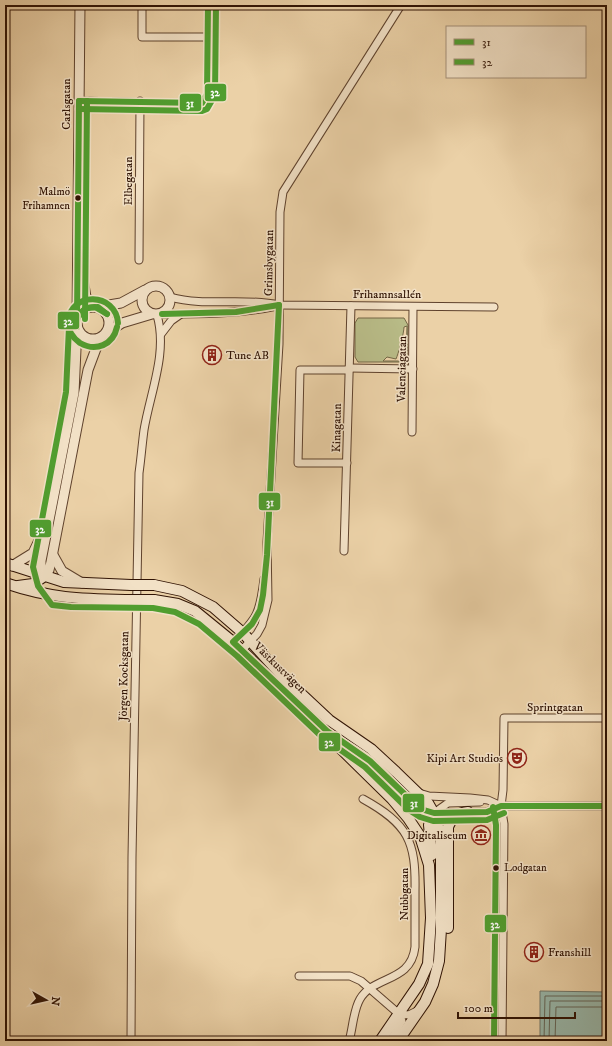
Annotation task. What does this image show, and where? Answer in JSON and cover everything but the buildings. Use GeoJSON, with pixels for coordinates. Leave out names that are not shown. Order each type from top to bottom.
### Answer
{"type":"FeatureCollection","features":[{"type":"Feature","properties":{"kind":"main road","name":"Västkustvägen"},"geometry":{"type":"LineString","coordinates":[[13,565],[43,577],[64,582],[86,584],[154,585],[178,589],[203,600],[213,607],[243,633],[279,679],[326,726],[335,743],[401,808],[415,826],[424,845],[429,865],[430,901]]}},
{"type":"Feature","properties":{"kind":"main road"},"geometry":{"type":"LineString","coordinates":[[10,585],[33,584],[43,577]]}},
{"type":"Feature","properties":{"kind":"main road","name":"Carlsgatan"},"geometry":{"type":"LineString","coordinates":[[43,577],[55,597]]}},
{"type":"Feature","properties":{"kind":"main road","name":"Västkustvägen"},"geometry":{"type":"LineString","coordinates":[[10,585],[55,597],[71,599],[154,600],[178,604],[195,611],[279,679]]}},
{"type":"Feature","properties":{"kind":"main road","name":"Västkustvägen"},"geometry":{"type":"LineString","coordinates":[[326,726],[371,749],[419,793],[428,803],[439,823],[442,841],[440,952],[433,984],[425,1002],[398,1041]]}},
{"type":"Feature","properties":{"kind":"main road"},"geometry":{"type":"LineString","coordinates":[[326,726],[370,761],[415,804],[424,810],[434,813]]}},
{"type":"Feature","properties":{"kind":"main road"},"geometry":{"type":"LineString","coordinates":[[433,984],[443,963],[447,934],[448,827],[452,818],[456,815],[468,812]]}},
{"type":"Feature","properties":{"kind":"main road","name":"Västkustvägen"},"geometry":{"type":"LineString","coordinates":[[380,1041],[419,984],[428,964],[432,858],[429,825],[434,813]]}},
{"type":"Feature","properties":{"kind":"street","name":"Carlsgatan"},"geometry":{"type":"LineString","coordinates":[[43,577],[41,573],[41,560],[74,394],[79,204],[80,5]]}},
{"type":"Feature","properties":{"kind":"street"},"geometry":{"type":"LineString","coordinates":[[142,5],[142,37],[208,37]]}},
{"type":"Feature","properties":{"kind":"street","name":"Grimsbygatan"},"geometry":{"type":"LineString","coordinates":[[242,650],[250,642],[262,625],[266,610],[267,554],[279,305],[280,212],[283,192],[401,5]]}},
{"type":"Feature","properties":{"kind":"street"},"geometry":{"type":"LineString","coordinates":[[79,101],[140,101],[198,104]]}},
{"type":"Feature","properties":{"kind":"street","name":"Elbegatan"},"geometry":{"type":"LineString","coordinates":[[139,260],[140,101]]}},
{"type":"Feature","properties":{"kind":"street","name":"Carlsgatan"},"geometry":{"type":"LineString","coordinates":[[79,204],[84,289],[86,296],[96,306]]}},
{"type":"Feature","properties":{"kind":"street"},"geometry":{"type":"LineString","coordinates":[[103,336],[87,338],[80,332],[77,323],[84,309],[121,303],[146,289],[153,286],[160,286],[166,289],[170,297],[169,307],[157,314],[145,310],[142,305],[143,293],[146,289]]}},
{"type":"Feature","properties":{"kind":"street","name":"Frihamnsallén"},"geometry":{"type":"LineString","coordinates":[[170,297],[186,302],[205,303],[261,301],[279,305],[494,307]]}},
{"type":"Feature","properties":{"kind":"street","name":"Frihamnsallén"},"geometry":{"type":"LineString","coordinates":[[103,336],[122,323],[157,314],[261,309],[279,305]]}},
{"type":"Feature","properties":{"kind":"street"},"geometry":{"type":"LineString","coordinates":[[43,577],[49,570],[53,555],[88,370],[109,326],[108,316],[104,310],[96,306]]}},
{"type":"Feature","properties":{"kind":"street","name":"Kinagatan"},"geometry":{"type":"LineString","coordinates":[[344,550],[351,306]]}},
{"type":"Feature","properties":{"kind":"street","name":"Valenciagatan"},"geometry":{"type":"LineString","coordinates":[[412,432],[413,307]]}},
{"type":"Feature","properties":{"kind":"street","name":"Jörgen Kocksgatan"},"geometry":{"type":"LineString","coordinates":[[131,1041],[132,857],[139,474],[144,430],[157,372],[161,334],[157,314]]}},
{"type":"Feature","properties":{"kind":"street"},"geometry":{"type":"LineString","coordinates":[[161,334],[171,321],[181,314]]}},
{"type":"Feature","properties":{"kind":"street"},"geometry":{"type":"LineString","coordinates":[[347,463],[298,462],[300,370],[413,369]]}},
{"type":"Feature","properties":{"kind":"street"},"geometry":{"type":"LineString","coordinates":[[13,565],[28,557],[37,548],[49,520]]}},
{"type":"Feature","properties":{"kind":"street","name":"Grimsbygatan"},"geometry":{"type":"LineString","coordinates":[[233,642],[252,624],[259,612],[267,554]]}},
{"type":"Feature","properties":{"kind":"street"},"geometry":{"type":"LineString","coordinates":[[53,555],[62,571],[86,584]]}},
{"type":"Feature","properties":{"kind":"street","name":"Sprintgatan"},"geometry":{"type":"LineString","coordinates":[[501,806],[503,790],[504,718],[607,718]]}},
{"type":"Feature","properties":{"kind":"street"},"geometry":{"type":"LineString","coordinates":[[419,793],[429,796],[488,800],[501,806],[607,806]]}},
{"type":"Feature","properties":{"kind":"street","name":"Nubbgatan"},"geometry":{"type":"LineString","coordinates":[[349,1041],[355,1011],[360,998],[381,982],[408,967],[414,954],[416,868],[414,853],[402,829],[383,810],[363,799]]}},
{"type":"Feature","properties":{"kind":"street"},"geometry":{"type":"LineString","coordinates":[[434,813],[448,803],[480,802],[488,800]]}},
{"type":"Feature","properties":{"kind":"street"},"geometry":{"type":"LineString","coordinates":[[434,813],[488,812],[501,806]]}},
{"type":"Feature","properties":{"kind":"street"},"geometry":{"type":"LineString","coordinates":[[501,806],[504,824],[502,1041]]}},
{"type":"Feature","properties":{"kind":"street"},"geometry":{"type":"LineString","coordinates":[[299,976],[350,976],[361,981],[399,1014],[402,1021],[390,1041]]}},
{"type":"Feature","properties":{"kind":"street"},"geometry":{"type":"LineString","coordinates":[[399,1014],[409,1015],[419,1010]]}},
{"type":"Feature","properties":{"kind":"green space"},"geometry":{"type":"Polygon","coordinates":[[[358,318],[404,318],[408,325],[407,357],[402,362],[358,362],[355,357],[355,323],[358,318]],[[407,326],[404,327],[401,344],[396,359],[387,357],[383,361],[402,361],[406,357],[407,326]]]}},
{"type":"Feature","properties":{"kind":"water"},"geometry":{"type":"Polygon","coordinates":[[[540,991],[607,992],[607,1041],[540,1041],[540,991]]]}},
{"type":"Feature","properties":{"kind":"transit line","name":"31"},"geometry":{"type":"LineString","coordinates":[[79,101],[202,103],[207,94],[208,5]]}},
{"type":"Feature","properties":{"kind":"transit line","name":"32"},"geometry":{"type":"LineString","coordinates":[[79,109],[202,111],[207,109],[215,95],[216,5]]}},
{"type":"Feature","properties":{"kind":"transit line","name":"31"},"geometry":{"type":"LineString","coordinates":[[77,319],[79,101]]}},
{"type":"Feature","properties":{"kind":"transit line","name":"32"},"geometry":{"type":"LineString","coordinates":[[85,319],[87,101]]}},
{"type":"Feature","properties":{"kind":"transit line","name":"32"},"geometry":{"type":"LineString","coordinates":[[117,327],[115,333],[108,342],[98,347],[92,347],[86,346],[75,339],[71,334],[68,322],[71,312],[76,305],[93,299],[110,305],[115,313],[118,323]]}},
{"type":"Feature","properties":{"kind":"transit line","name":"31"},"geometry":{"type":"LineString","coordinates":[[279,305],[267,555],[263,595],[260,610],[252,624],[233,642],[327,731],[370,761],[415,804],[424,810],[434,813],[487,812],[501,806],[607,806]]}},
{"type":"Feature","properties":{"kind":"transit line","name":"31"},"geometry":{"type":"LineString","coordinates":[[162,314],[236,312],[279,305]]}},
{"type":"Feature","properties":{"kind":"transit line","name":"31"},"geometry":{"type":"LineString","coordinates":[[77,327],[79,315],[87,308],[95,307],[107,314]]}},
{"type":"Feature","properties":{"kind":"transit line","name":"31"},"geometry":{"type":"LineString","coordinates":[[77,327],[77,318],[86,308],[98,307],[107,314]]}},
{"type":"Feature","properties":{"kind":"transit line","name":"32"},"geometry":{"type":"LineString","coordinates":[[69,327],[66,392],[33,567],[38,586],[52,605],[71,607],[153,608],[175,612],[199,624],[237,656],[322,737],[365,767],[409,810],[420,817],[433,821],[487,820],[504,813]]}},
{"type":"Feature","properties":{"kind":"transit line","name":"32"},"geometry":{"type":"LineString","coordinates":[[493,807],[496,825],[494,1041]]}},
{"type":"Feature","properties":{"kind":"place","name":"Malmö Frihamnen"},"geometry":{"type":"Point","coordinates":[78,198]}},
{"type":"Feature","properties":{"kind":"place","name":"Tune AB"},"geometry":{"type":"Point","coordinates":[212,355]}},
{"type":"Feature","properties":{"kind":"place","name":"Kipi Art Studios"},"geometry":{"type":"Point","coordinates":[517,758]}},
{"type":"Feature","properties":{"kind":"place","name":"Digitaliseum"},"geometry":{"type":"Point","coordinates":[481,835]}},
{"type":"Feature","properties":{"kind":"place","name":"Lodgatan"},"geometry":{"type":"Point","coordinates":[496,868]}},
{"type":"Feature","properties":{"kind":"place","name":"Franshill"},"geometry":{"type":"Point","coordinates":[534,952]}}]}
